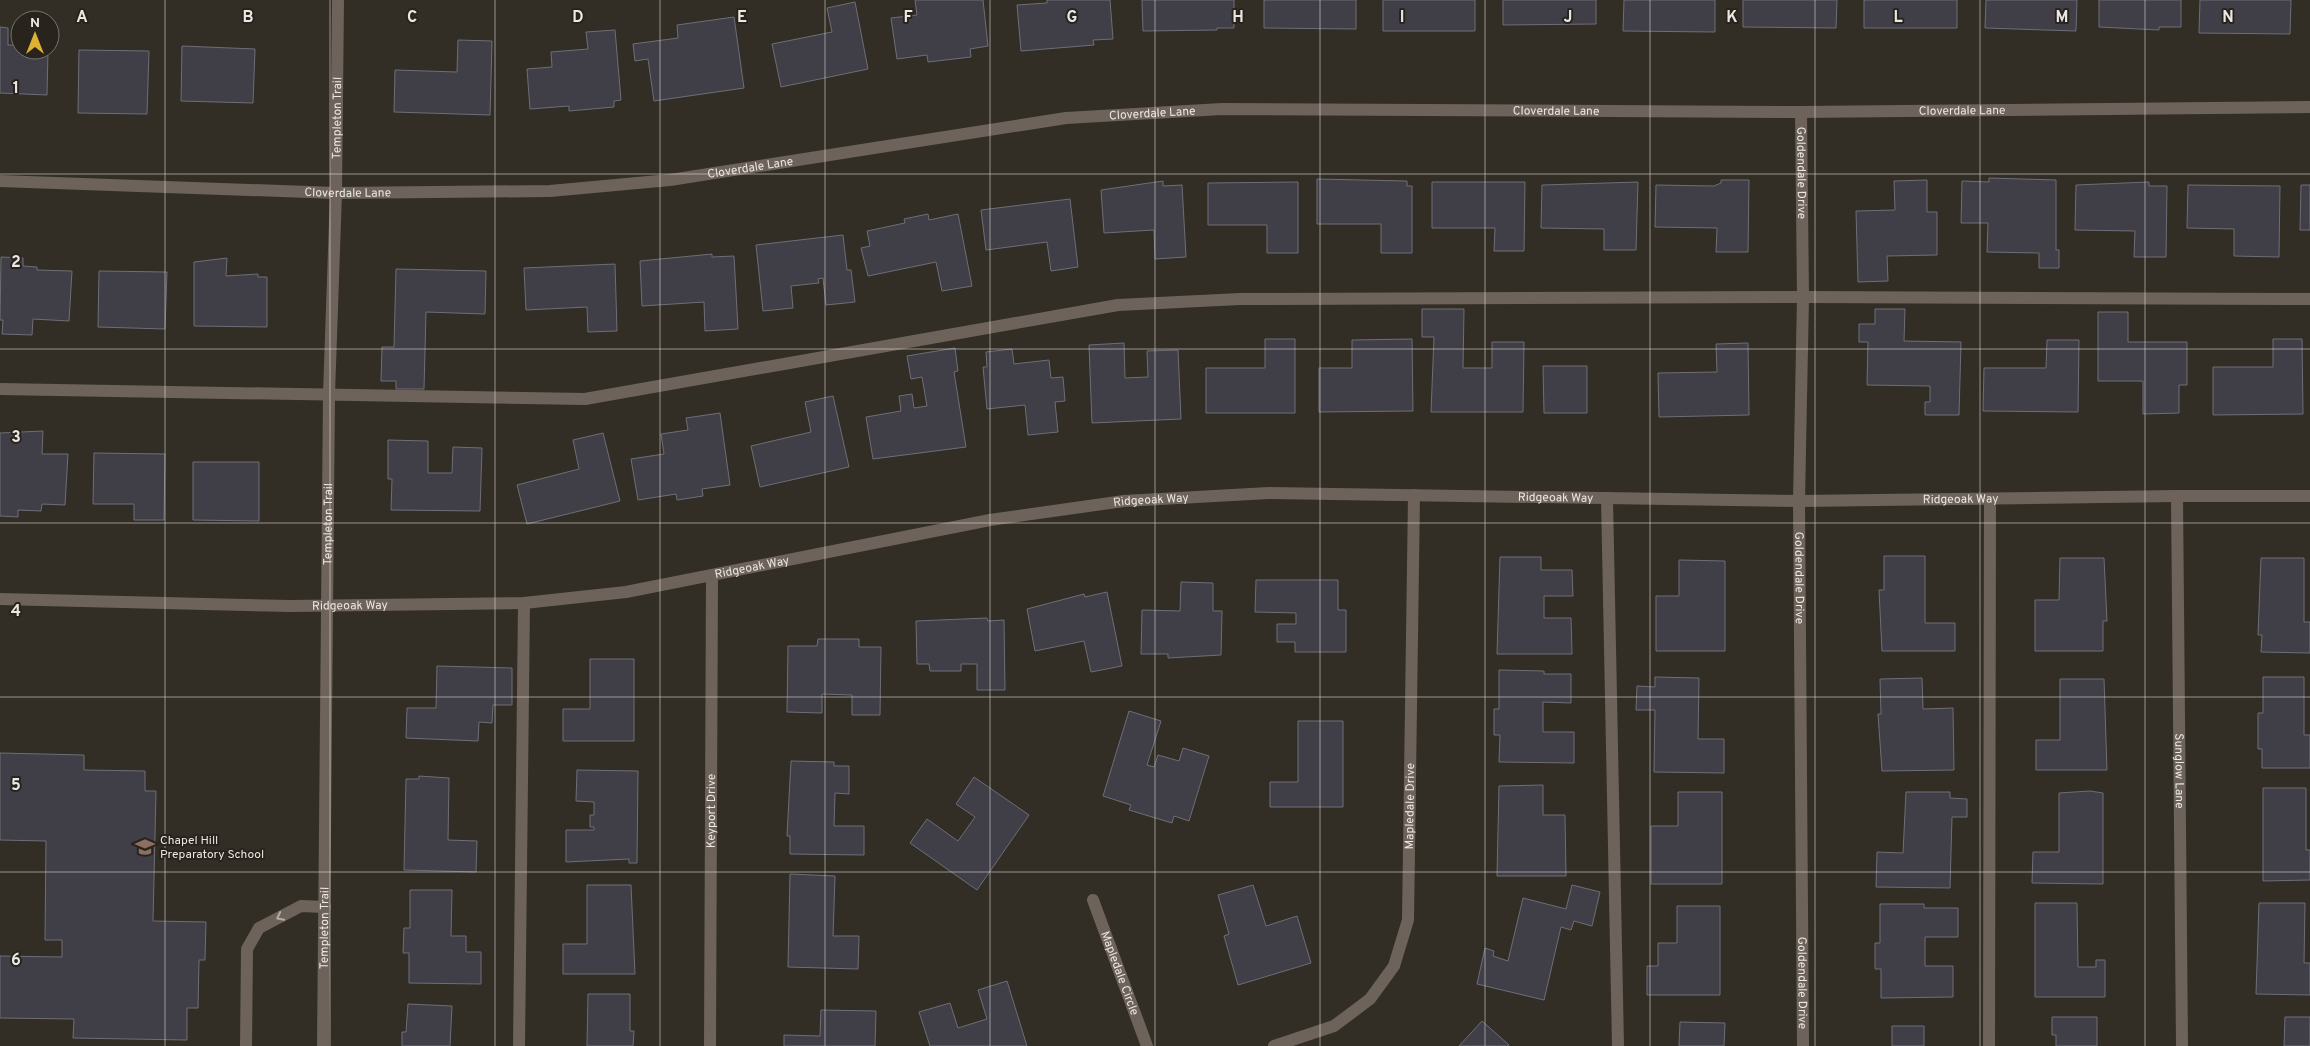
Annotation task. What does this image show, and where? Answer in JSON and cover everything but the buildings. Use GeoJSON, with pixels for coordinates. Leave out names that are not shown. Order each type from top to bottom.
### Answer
{"type":"FeatureCollection","features":[{"type":"Feature","properties":{"kind":"street","name":"Templeton Trail"},"geometry":{"type":"LineString","coordinates":[[323,1046],[326,907],[328,394],[336,193],[338,0]]}},
{"type":"Feature","properties":{"kind":"street","name":"Cloverdale Lane"},"geometry":{"type":"LineString","coordinates":[[0,181],[336,193],[550,191],[670,180],[1066,118],[1212,110],[1801,112],[2310,107]]}},
{"type":"Feature","properties":{"kind":"street","name":"Goldendale Drive"},"geometry":{"type":"LineString","coordinates":[[1801,112],[1803,297],[1798,502],[1803,1046]]}},
{"type":"Feature","properties":{"kind":"street"},"geometry":{"type":"LineString","coordinates":[[0,389],[585,399],[1118,304],[1240,299],[1803,297],[2310,299]]}},
{"type":"Feature","properties":{"kind":"street","name":"Ridgeoak Way"},"geometry":{"type":"LineString","coordinates":[[0,598],[327,606],[524,603],[626,592],[990,520],[1124,501],[1269,493],[1798,502],[2177,496],[2310,496]]}},
{"type":"Feature","properties":{"kind":"street","name":"Mapledale Drive"},"geometry":{"type":"LineString","coordinates":[[1274,1046],[1334,1026],[1370,998],[1394,966],[1408,920],[1414,495]]}},
{"type":"Feature","properties":{"kind":"street","name":"Sunglow Lane"},"geometry":{"type":"LineString","coordinates":[[2177,496],[2182,1046]]}},
{"type":"Feature","properties":{"kind":"street"},"geometry":{"type":"LineString","coordinates":[[1607,498],[1618,1046]]}},
{"type":"Feature","properties":{"kind":"street"},"geometry":{"type":"LineString","coordinates":[[1989,1046],[1990,500]]}},
{"type":"Feature","properties":{"kind":"street","name":"Keyport Drive"},"geometry":{"type":"LineString","coordinates":[[710,1046],[712,575]]}},
{"type":"Feature","properties":{"kind":"street"},"geometry":{"type":"LineString","coordinates":[[519,1046],[524,603]]}},
{"type":"Feature","properties":{"kind":"street","name":"Mapledale Circle"},"geometry":{"type":"LineString","coordinates":[[1093,900],[1147,1046]]}},
{"type":"Feature","properties":{"kind":"street"},"geometry":{"type":"LineString","coordinates":[[246,1046],[247,949],[259,928],[301,906],[326,907]]}},
{"type":"Feature","properties":{"kind":"place","name":"Chapel Hill Preparatory School"},"geometry":{"type":"Point","coordinates":[145,847]}}]}
